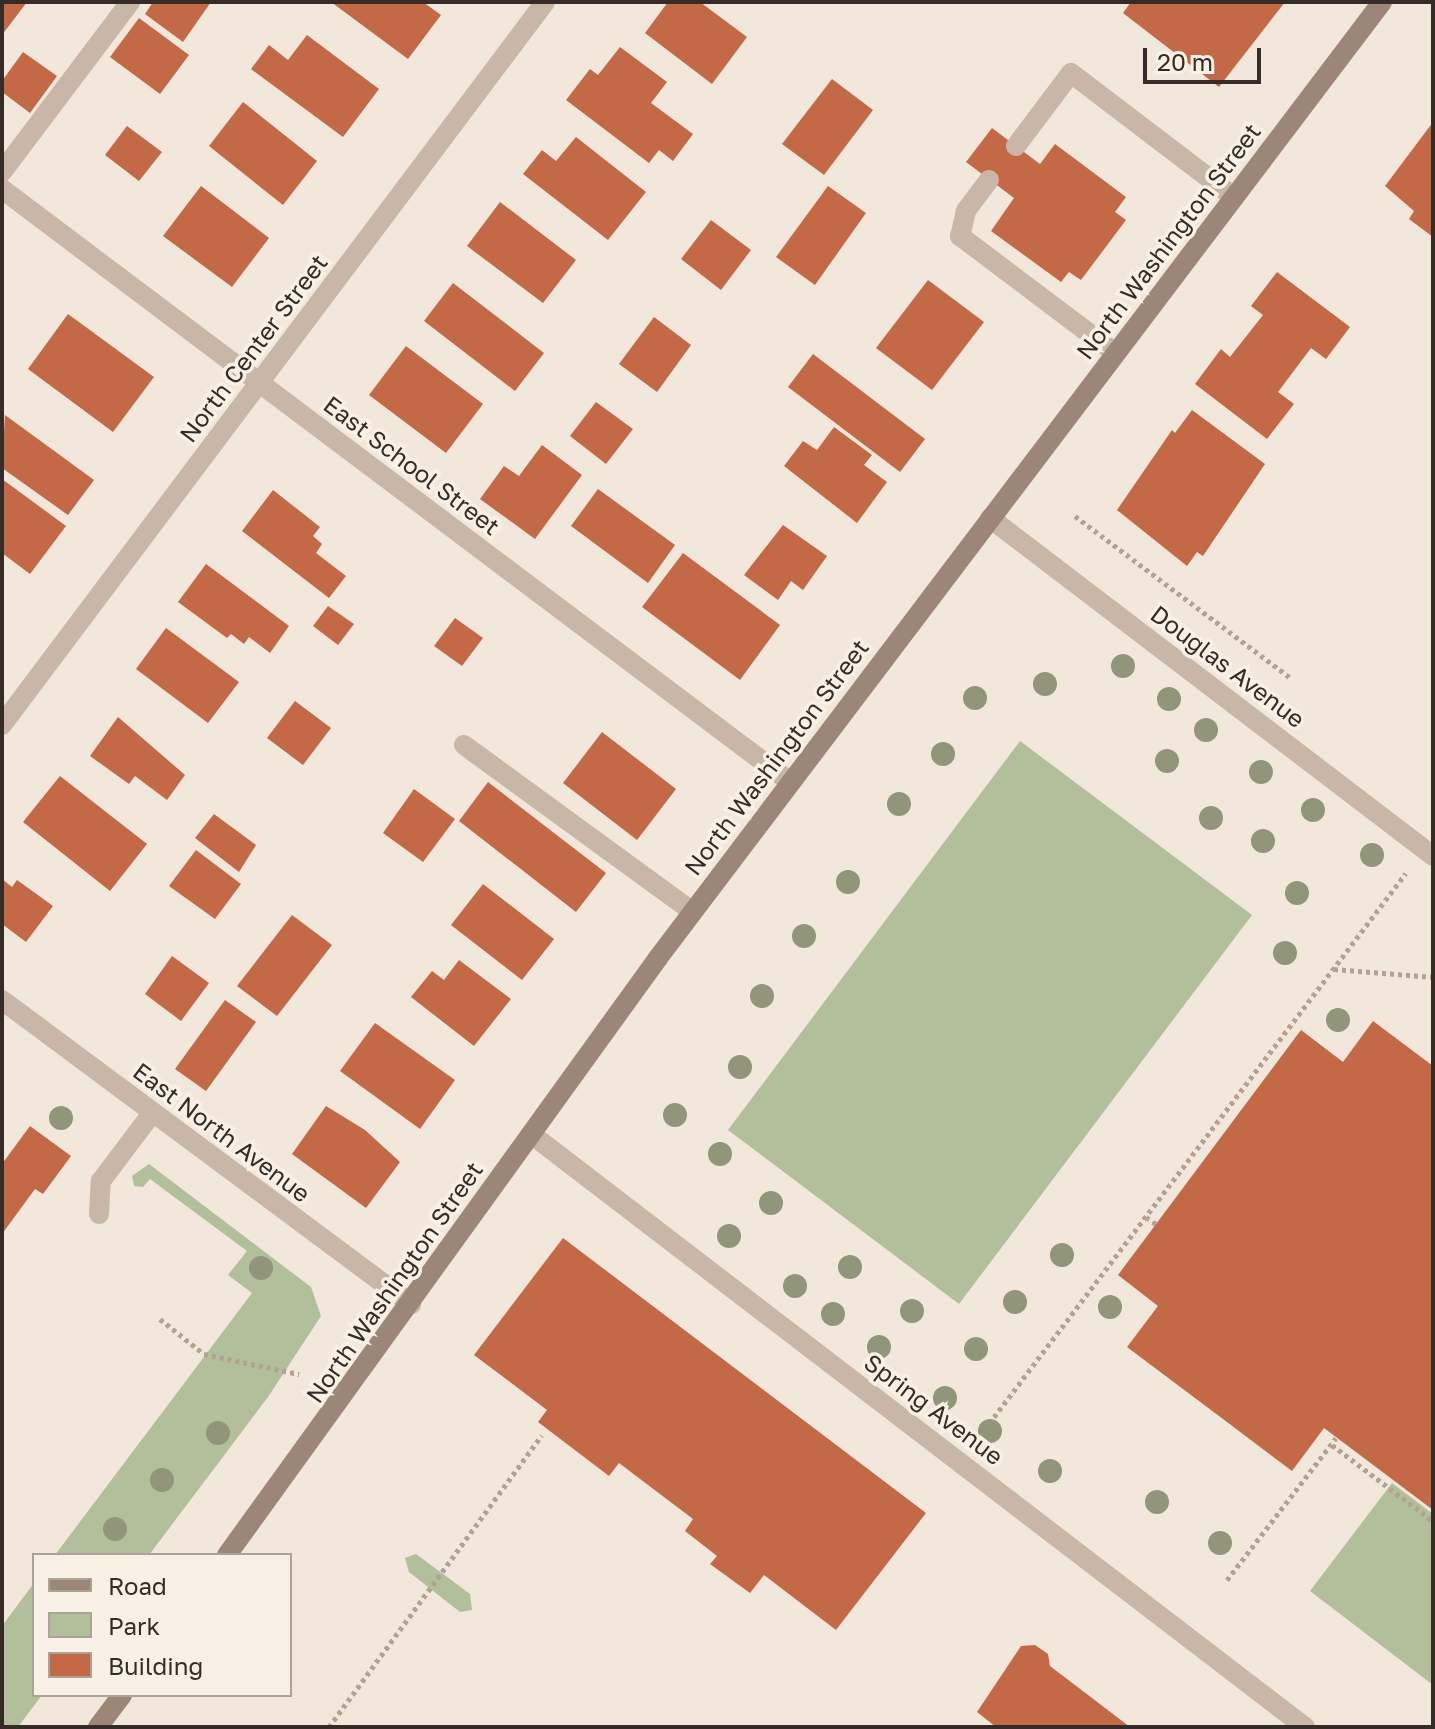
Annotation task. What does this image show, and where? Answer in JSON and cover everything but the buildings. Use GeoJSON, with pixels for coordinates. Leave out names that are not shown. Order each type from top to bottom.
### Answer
{"type":"FeatureCollection","features":[{"type":"Feature","properties":{"kind":"main road","name":"North Washington Street"},"geometry":{"type":"LineString","coordinates":[[228,1553],[693,912],[1382,2]]}},
{"type":"Feature","properties":{"kind":"main road"},"geometry":{"type":"LineString","coordinates":[[98,1727],[120,1697]]}},
{"type":"Feature","properties":{"kind":"street"},"geometry":{"type":"LineString","coordinates":[[2,172],[130,2]]}},
{"type":"Feature","properties":{"kind":"street","name":"North Center Street"},"geometry":{"type":"LineString","coordinates":[[2,725],[545,2]]}},
{"type":"Feature","properties":{"kind":"street"},"geometry":{"type":"LineString","coordinates":[[1016,146],[1071,73],[1234,197]]}},
{"type":"Feature","properties":{"kind":"street"},"geometry":{"type":"LineString","coordinates":[[989,180],[966,211],[960,236],[1115,353]]}},
{"type":"Feature","properties":{"kind":"street","name":"East School Street"},"geometry":{"type":"LineString","coordinates":[[2,189],[790,782]]}},
{"type":"Feature","properties":{"kind":"street","name":"Douglas Avenue"},"geometry":{"type":"LineString","coordinates":[[990,518],[1433,856]]}},
{"type":"Feature","properties":{"kind":"street"},"geometry":{"type":"LineString","coordinates":[[464,745],[693,912]]}},
{"type":"Feature","properties":{"kind":"street","name":"East North Avenue"},"geometry":{"type":"LineString","coordinates":[[2,1000],[411,1304]]}},
{"type":"Feature","properties":{"kind":"street"},"geometry":{"type":"LineString","coordinates":[[99,1214],[101,1181],[153,1112]]}},
{"type":"Feature","properties":{"kind":"street","name":"Spring Avenue"},"geometry":{"type":"LineString","coordinates":[[531,1134],[1305,1727]]}},
{"type":"Feature","properties":{"kind":"path"},"geometry":{"type":"LineString","coordinates":[[1075,516],[1292,679]]}},
{"type":"Feature","properties":{"kind":"path"},"geometry":{"type":"LineString","coordinates":[[994,1417],[1409,870]]}},
{"type":"Feature","properties":{"kind":"path"},"geometry":{"type":"LineString","coordinates":[[1333,969],[1433,977]]}},
{"type":"Feature","properties":{"kind":"path"},"geometry":{"type":"LineString","coordinates":[[1254,1074],[1263,1081]]}},
{"type":"Feature","properties":{"kind":"path"},"geometry":{"type":"LineString","coordinates":[[1146,1217],[1156,1224]]}},
{"type":"Feature","properties":{"kind":"path"},"geometry":{"type":"LineString","coordinates":[[160,1319],[204,1354],[299,1374]]}},
{"type":"Feature","properties":{"kind":"path"},"geometry":{"type":"LineString","coordinates":[[329,1727],[542,1435]]}},
{"type":"Feature","properties":{"kind":"path"},"geometry":{"type":"LineString","coordinates":[[1227,1580],[1336,1438]]}},
{"type":"Feature","properties":{"kind":"path"},"geometry":{"type":"LineString","coordinates":[[1332,1445],[1433,1521]]}},
{"type":"Feature","properties":{"kind":"path"},"geometry":{"type":"LineString","coordinates":[[1352,1460],[1357,1453]]}},
{"type":"Feature","properties":{"kind":"path"},"geometry":{"type":"LineString","coordinates":[[1368,1472],[1373,1465]]}},
{"type":"Feature","properties":{"kind":"path"},"geometry":{"type":"LineString","coordinates":[[1384,1483],[1389,1477]]}},
{"type":"Feature","properties":{"kind":"path"},"geometry":{"type":"LineString","coordinates":[[1399,1495],[1405,1489]]}},
{"type":"Feature","properties":{"kind":"green space"},"geometry":{"type":"Polygon","coordinates":[[[1020,741],[1252,915],[959,1304],[728,1130],[1020,741]]]}},
{"type":"Feature","properties":{"kind":"green space"},"geometry":{"type":"Polygon","coordinates":[[[149,1164],[311,1287],[321,1316],[268,1397],[151,1553],[57,1553],[252,1293],[228,1275],[247,1251],[150,1179],[143,1187],[134,1186],[132,1176],[149,1164]]]}},
{"type":"Feature","properties":{"kind":"green space"},"geometry":{"type":"Polygon","coordinates":[[[1392,1483],[1433,1514],[1433,1685],[1310,1591],[1392,1483]]]}},
{"type":"Feature","properties":{"kind":"green space"},"geometry":{"type":"Polygon","coordinates":[[[416,1554],[470,1594],[472,1610],[460,1612],[409,1572],[405,1558],[416,1554]]]}},
{"type":"Feature","properties":{"kind":"green space"},"geometry":{"type":"Polygon","coordinates":[[[32,1586],[32,1697],[40,1697],[18,1727],[2,1727],[2,1626],[32,1586]]]}}]}
